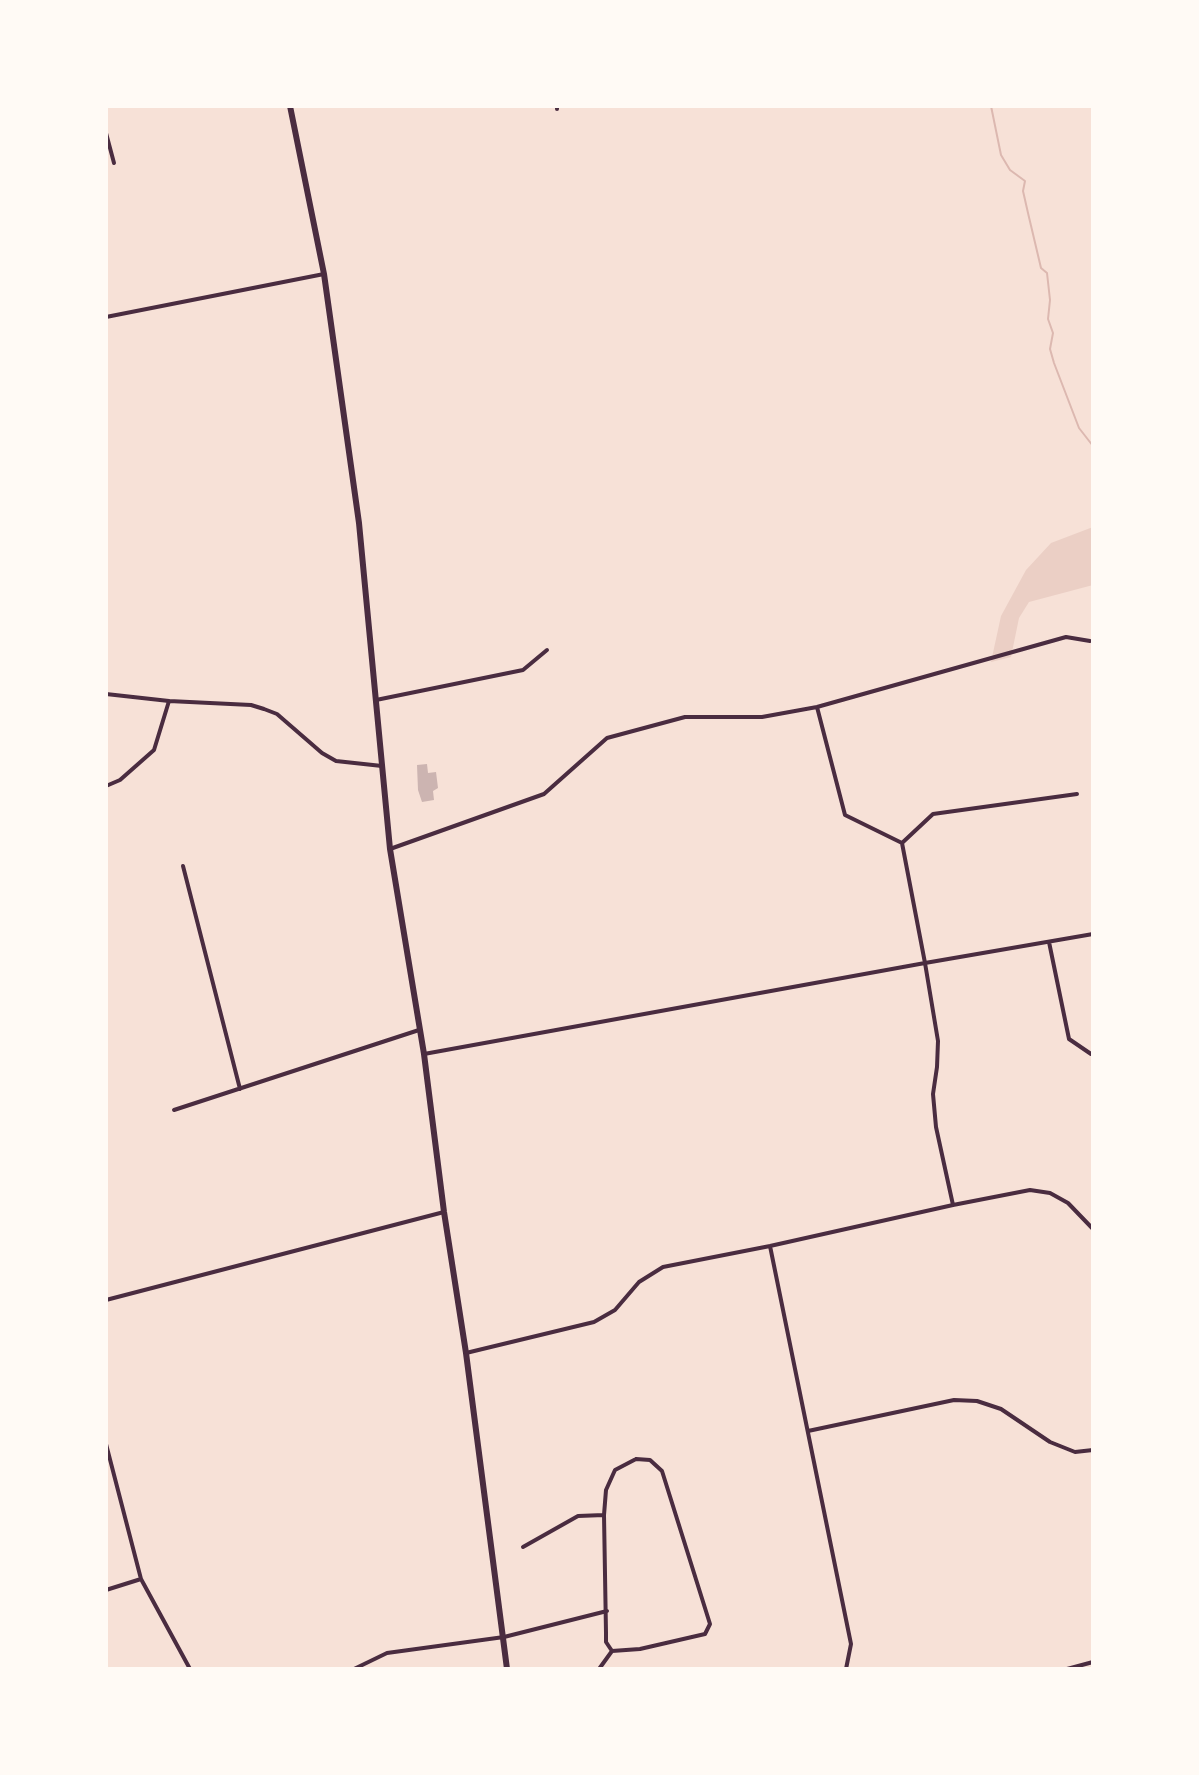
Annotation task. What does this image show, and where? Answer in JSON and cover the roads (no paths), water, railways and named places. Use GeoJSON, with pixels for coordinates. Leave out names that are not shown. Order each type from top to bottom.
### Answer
{"type":"FeatureCollection","features":[{"type":"Feature","properties":{"kind":"main road"},"geometry":{"type":"LineString","coordinates":[[290,106],[324,274],[359,523],[390,849],[424,1054],[507,1669]]}},
{"type":"Feature","properties":{"kind":"street"},"geometry":{"type":"LineString","coordinates":[[106,133],[114,163]]}},
{"type":"Feature","properties":{"kind":"street"},"geometry":{"type":"LineString","coordinates":[[106,317],[324,274]]}},
{"type":"Feature","properties":{"kind":"street"},"geometry":{"type":"LineString","coordinates":[[390,849],[544,794],[607,738],[685,717],[762,717],[817,707],[1066,637],[1090,641]]}},
{"type":"Feature","properties":{"kind":"street"},"geometry":{"type":"LineString","coordinates":[[376,700],[523,670],[547,650]]}},
{"type":"Feature","properties":{"kind":"street"},"geometry":{"type":"LineString","coordinates":[[106,694],[251,705],[277,714],[322,753],[336,761],[382,766]]}},
{"type":"Feature","properties":{"kind":"street"},"geometry":{"type":"LineString","coordinates":[[106,786],[120,780],[154,750],[169,701]]}},
{"type":"Feature","properties":{"kind":"street"},"geometry":{"type":"LineString","coordinates":[[817,707],[845,815],[902,843]]}},
{"type":"Feature","properties":{"kind":"street"},"geometry":{"type":"LineString","coordinates":[[902,843],[933,814],[1077,794]]}},
{"type":"Feature","properties":{"kind":"street"},"geometry":{"type":"LineString","coordinates":[[902,843],[938,1041],[933,1094],[936,1127],[953,1205]]}},
{"type":"Feature","properties":{"kind":"street"},"geometry":{"type":"LineString","coordinates":[[183,866],[240,1089]]}},
{"type":"Feature","properties":{"kind":"street"},"geometry":{"type":"LineString","coordinates":[[424,1054],[1093,934]]}},
{"type":"Feature","properties":{"kind":"street"},"geometry":{"type":"LineString","coordinates":[[1049,942],[1069,1039],[1091,1054]]}},
{"type":"Feature","properties":{"kind":"street"},"geometry":{"type":"LineString","coordinates":[[174,1110],[419,1030]]}},
{"type":"Feature","properties":{"kind":"street"},"geometry":{"type":"LineString","coordinates":[[466,1353],[594,1322],[615,1310],[639,1282],[663,1267],[953,1205],[1030,1190],[1050,1193],[1068,1203],[1093,1229]]}},
{"type":"Feature","properties":{"kind":"street"},"geometry":{"type":"LineString","coordinates":[[106,1300],[444,1212]]}},
{"type":"Feature","properties":{"kind":"street"},"geometry":{"type":"LineString","coordinates":[[770,1246],[851,1644],[846,1669]]}},
{"type":"Feature","properties":{"kind":"street"},"geometry":{"type":"LineString","coordinates":[[808,1431],[954,1400],[977,1401],[1001,1409],[1050,1442],[1075,1452],[1093,1450]]}},
{"type":"Feature","properties":{"kind":"street"},"geometry":{"type":"LineString","coordinates":[[106,1444],[141,1579],[190,1669]]}},
{"type":"Feature","properties":{"kind":"street"},"geometry":{"type":"LineString","coordinates":[[636,1459],[650,1460],[662,1471],[710,1624],[705,1634],[640,1649],[612,1651],[606,1642],[606,1490],[615,1470],[636,1459]]}},
{"type":"Feature","properties":{"kind":"street"},"geometry":{"type":"LineString","coordinates":[[523,1547],[578,1516],[604,1515]]}},
{"type":"Feature","properties":{"kind":"street"},"geometry":{"type":"LineString","coordinates":[[106,1590],[141,1579]]}},
{"type":"Feature","properties":{"kind":"street"},"geometry":{"type":"LineString","coordinates":[[354,1669],[387,1653],[504,1637],[607,1611]]}},
{"type":"Feature","properties":{"kind":"street"},"geometry":{"type":"LineString","coordinates":[[599,1669],[612,1651]]}},
{"type":"Feature","properties":{"kind":"street"},"geometry":{"type":"LineString","coordinates":[[1067,1669],[1093,1662]]}},
{"type":"Feature","properties":{"kind":"waterway"},"geometry":{"type":"LineString","coordinates":[[991,106],[1001,155],[1010,170],[1025,181],[1023,191],[1041,268],[1047,273],[1050,300],[1048,319],[1053,333],[1050,349],[1054,363],[1079,428],[1093,446]]}}]}
